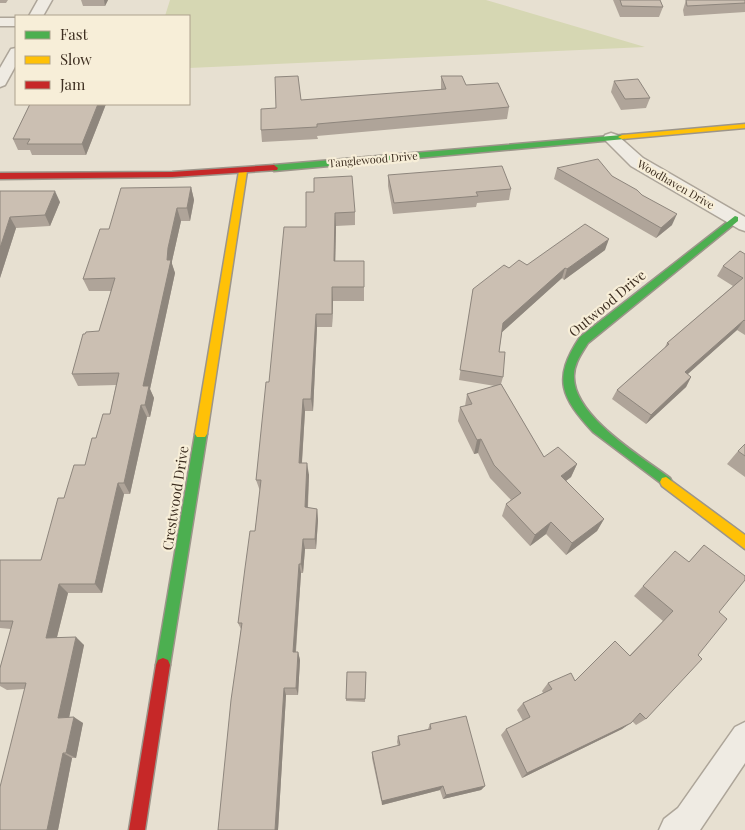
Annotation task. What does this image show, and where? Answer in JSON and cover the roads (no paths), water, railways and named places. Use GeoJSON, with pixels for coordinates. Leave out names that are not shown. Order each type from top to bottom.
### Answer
{"type":"FeatureCollection","features":[{"type":"Feature","properties":{"kind":"street"},"geometry":{"type":"LineString","coordinates":[[37,15],[45,0]]}},
{"type":"Feature","properties":{"kind":"street"},"geometry":{"type":"LineString","coordinates":[[0,22],[15,22]]}},
{"type":"Feature","properties":{"kind":"street"},"geometry":{"type":"LineString","coordinates":[[0,82],[15,54]]}},
{"type":"Feature","properties":{"kind":"street","name":"Tanglewood Drive"},"geometry":{"type":"LineString","coordinates":[[0,176],[155,176],[243,171],[745,126]]}},
{"type":"Feature","properties":{"kind":"street","name":"Woodhaven Drive"},"geometry":{"type":"LineString","coordinates":[[611,138],[637,162],[740,222]]}},
{"type":"Feature","properties":{"kind":"street","name":"Crestwood Drive"},"geometry":{"type":"LineString","coordinates":[[137,830],[243,171]]}},
{"type":"Feature","properties":{"kind":"street","name":"Outwood Drive"},"geometry":{"type":"LineString","coordinates":[[740,222],[584,340],[574,351],[567,369],[568,389],[575,403],[597,429],[745,543]]}},
{"type":"Feature","properties":{"kind":"street"},"geometry":{"type":"LineString","coordinates":[[675,830],[689,819],[745,737]]}}]}
